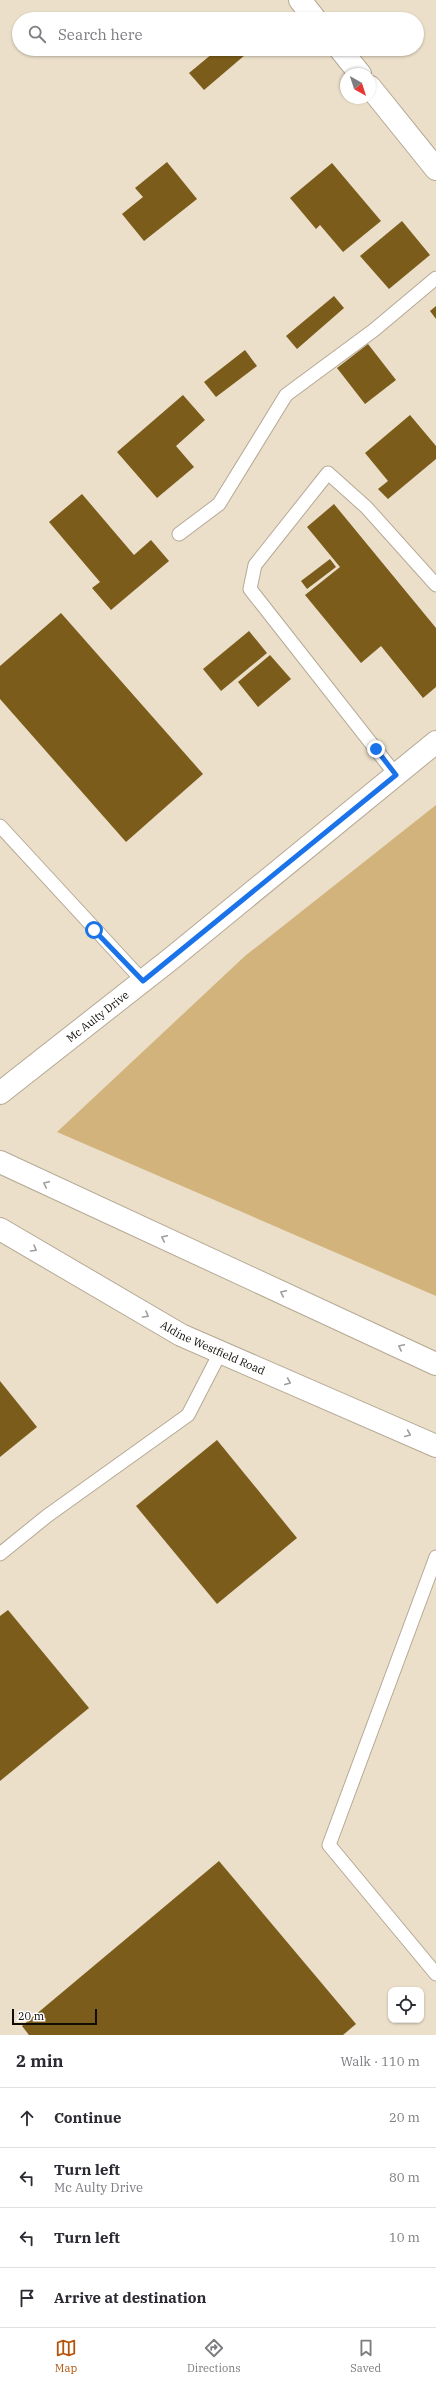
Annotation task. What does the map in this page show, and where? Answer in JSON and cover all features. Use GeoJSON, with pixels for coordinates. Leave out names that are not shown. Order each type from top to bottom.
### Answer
{"type":"FeatureCollection","features":[{"type":"Feature","properties":{"kind":"main road"},"geometry":{"type":"LineString","coordinates":[[300,0],[309,12]]}},
{"type":"Feature","properties":{"kind":"main road"},"geometry":{"type":"LineString","coordinates":[[346,56],[355,68]]}},
{"type":"Feature","properties":{"kind":"main road"},"geometry":{"type":"LineString","coordinates":[[376,94],[436,169]]}},
{"type":"Feature","properties":{"kind":"main road","name":"Mc Aulty Drive"},"geometry":{"type":"LineString","coordinates":[[0,1093],[143,981],[436,742]]}},
{"type":"Feature","properties":{"kind":"main road"},"geometry":{"type":"LineString","coordinates":[[0,1162],[436,1364]]}},
{"type":"Feature","properties":{"kind":"main road","name":"Aldine Westfield Road"},"geometry":{"type":"LineString","coordinates":[[0,1229],[180,1335],[436,1446]]}},
{"type":"Feature","properties":{"kind":"lane"},"geometry":{"type":"LineString","coordinates":[[180,534],[219,504],[286,394],[374,330],[436,278]]}},
{"type":"Feature","properties":{"kind":"lane"},"geometry":{"type":"LineString","coordinates":[[396,775],[250,589],[255,565],[328,473],[366,507],[436,585]]}},
{"type":"Feature","properties":{"kind":"lane"},"geometry":{"type":"LineString","coordinates":[[0,826],[143,981]]}},
{"type":"Feature","properties":{"kind":"lane"},"geometry":{"type":"LineString","coordinates":[[0,1554],[47,1516],[188,1414],[220,1353]]}},
{"type":"Feature","properties":{"kind":"lane"},"geometry":{"type":"LineString","coordinates":[[436,1557],[329,1845],[436,1974]]}},
{"type":"Feature","properties":{"kind":"shaded area"},"geometry":{"type":"Polygon","coordinates":[[[436,805],[436,1296],[57,1132],[245,956],[436,805]]]}},
{"type":"Feature","properties":{"kind":"building"},"geometry":{"type":"Polygon","coordinates":[[[210,56],[244,56],[204,90],[189,73],[210,56]]]}},
{"type":"Feature","properties":{"kind":"building"},"geometry":{"type":"Polygon","coordinates":[[[167,162],[197,199],[144,241],[122,214],[143,197],[135,188],[167,162]]]}},
{"type":"Feature","properties":{"kind":"building"},"geometry":{"type":"Polygon","coordinates":[[[332,163],[381,221],[343,252],[320,225],[316,229],[290,198],[332,163]]]}},
{"type":"Feature","properties":{"kind":"building"},"geometry":{"type":"Polygon","coordinates":[[[402,221],[430,255],[389,289],[360,256],[402,221]]]}},
{"type":"Feature","properties":{"kind":"building"},"geometry":{"type":"Polygon","coordinates":[[[334,296],[344,308],[297,349],[286,336],[334,296]]]}},
{"type":"Feature","properties":{"kind":"building"},"geometry":{"type":"Polygon","coordinates":[[[436,306],[436,319],[430,311],[436,306]]]}},
{"type":"Feature","properties":{"kind":"building"},"geometry":{"type":"Polygon","coordinates":[[[368,344],[396,380],[365,404],[337,368],[368,344]]]}},
{"type":"Feature","properties":{"kind":"building"},"geometry":{"type":"Polygon","coordinates":[[[245,350],[257,366],[216,397],[204,382],[245,350]]]}},
{"type":"Feature","properties":{"kind":"building"},"geometry":{"type":"Polygon","coordinates":[[[183,395],[205,420],[176,446],[194,467],[157,498],[117,452],[183,395]]]}},
{"type":"Feature","properties":{"kind":"building"},"geometry":{"type":"Polygon","coordinates":[[[410,415],[436,446],[436,459],[388,499],[378,489],[388,481],[365,453],[410,415]]]}},
{"type":"Feature","properties":{"kind":"building"},"geometry":{"type":"Polygon","coordinates":[[[82,494],[134,555],[151,540],[169,561],[111,610],[92,588],[100,582],[49,522],[82,494]]]}},
{"type":"Feature","properties":{"kind":"building"},"geometry":{"type":"Polygon","coordinates":[[[334,504],[436,628],[436,687],[423,698],[381,646],[361,663],[305,595],[340,567],[307,527],[334,504]]]}},
{"type":"Feature","properties":{"kind":"building"},"geometry":{"type":"Polygon","coordinates":[[[330,559],[336,567],[307,589],[301,581],[330,559]]]}},
{"type":"Feature","properties":{"kind":"building"},"geometry":{"type":"Polygon","coordinates":[[[61,613],[203,774],[126,842],[0,699],[0,666],[61,613]]]}},
{"type":"Feature","properties":{"kind":"building"},"geometry":{"type":"Polygon","coordinates":[[[249,631],[267,653],[221,691],[203,669],[249,631]]]}},
{"type":"Feature","properties":{"kind":"building"},"geometry":{"type":"Polygon","coordinates":[[[270,655],[291,679],[258,707],[238,682],[270,655]]]}},
{"type":"Feature","properties":{"kind":"building"},"geometry":{"type":"Polygon","coordinates":[[[0,1381],[37,1427],[0,1457],[0,1381]]]}},
{"type":"Feature","properties":{"kind":"building"},"geometry":{"type":"Polygon","coordinates":[[[217,1440],[297,1538],[217,1604],[136,1506],[217,1440]]]}},
{"type":"Feature","properties":{"kind":"building"},"geometry":{"type":"Polygon","coordinates":[[[8,1610],[89,1708],[0,1781],[0,1616],[8,1610]]]}},
{"type":"Feature","properties":{"kind":"building"},"geometry":{"type":"Polygon","coordinates":[[[219,1861],[356,2024],[343,2035],[29,2035],[22,2026],[219,1861]]]}},
{"type":"Feature","properties":{"kind":"route"},"geometry":{"type":"LineString","coordinates":[[94,930],[143,981],[396,775],[376,749]]}}]}
